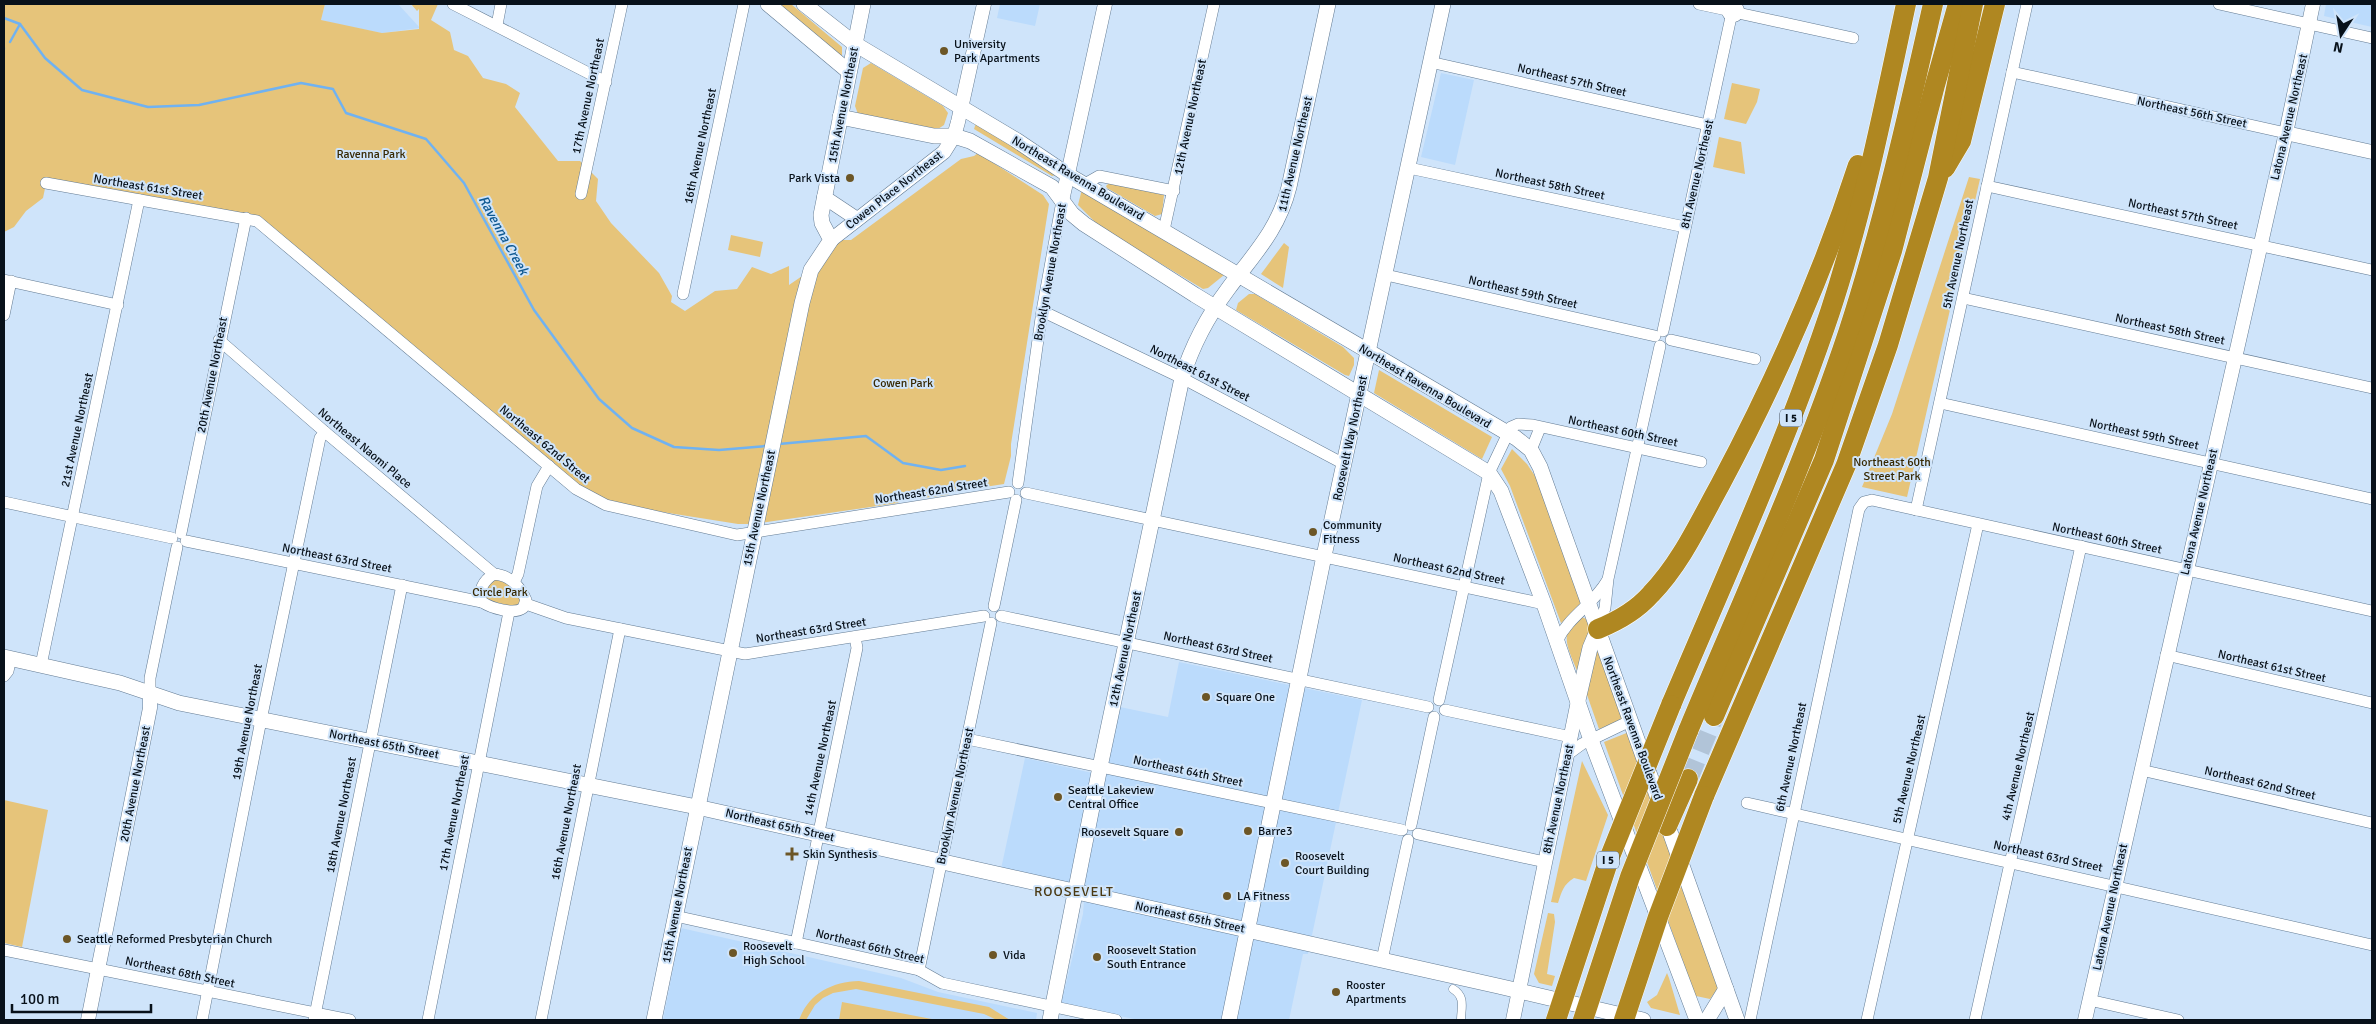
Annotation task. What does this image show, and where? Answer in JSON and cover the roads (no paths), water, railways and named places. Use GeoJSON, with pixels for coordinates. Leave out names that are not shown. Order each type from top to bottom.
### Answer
{"type":"FeatureCollection","features":[{"type":"Feature","properties":{"kind":"highway","name":"I 5"},"geometry":{"type":"LineString","coordinates":[[1556,1020],[1608,859],[1670,705],[1781,443],[1815,355],[1854,229],[1881,121],[1906,4]]}},
{"type":"Feature","properties":{"kind":"highway"},"geometry":{"type":"LineString","coordinates":[[1583,1020],[1633,868],[1805,450],[1848,332],[1894,173],[1933,4]]}},
{"type":"Feature","properties":{"kind":"highway"},"geometry":{"type":"LineString","coordinates":[[1935,85],[1937,64],[1950,4]]}},
{"type":"Feature","properties":{"kind":"highway"},"geometry":{"type":"LineString","coordinates":[[1714,716],[1824,460],[1890,260],[1958,4]]}},
{"type":"Feature","properties":{"kind":"highway"},"geometry":{"type":"LineString","coordinates":[[1624,1020],[1658,917],[1704,796],[1846,465],[1888,345],[1938,178],[1973,4]]}},
{"type":"Feature","properties":{"kind":"highway"},"geometry":{"type":"LineString","coordinates":[[1938,178],[1961,141],[1995,4]]}},
{"type":"Feature","properties":{"kind":"highway"},"geometry":{"type":"LineString","coordinates":[[1598,629],[1618,621],[1652,594],[1673,568],[1699,523],[1740,447],[1805,310],[1836,234],[1860,159],[1881,121]]}},
{"type":"Feature","properties":{"kind":"highway"},"geometry":{"type":"LineString","coordinates":[[1668,826],[1688,779]]}},
{"type":"Feature","properties":{"kind":"main road"},"geometry":{"type":"LineString","coordinates":[[768,4],[848,72]]}},
{"type":"Feature","properties":{"kind":"main road","name":"Northeast Ravenna Boulevard"},"geometry":{"type":"LineString","coordinates":[[804,4],[855,44],[1068,174],[1531,450],[1540,467],[1668,826],[1723,994],[1737,1020]]}},
{"type":"Feature","properties":{"kind":"main road","name":"15th Avenue Northeast"},"geometry":{"type":"LineString","coordinates":[[654,1020],[802,303],[811,270],[831,240],[822,223],[824,197],[863,4]]}},
{"type":"Feature","properties":{"kind":"main road","name":"11th Avenue Northeast"},"geometry":{"type":"LineString","coordinates":[[1228,289],[1260,249],[1280,216],[1285,203],[1328,4]]}},
{"type":"Feature","properties":{"kind":"main road","name":"Roosevelt Way Northeast"},"geometry":{"type":"LineString","coordinates":[[1229,1020],[1324,556],[1443,4]]}},
{"type":"Feature","properties":{"kind":"main road","name":"Northeast Ravenna Boulevard"},"geometry":{"type":"LineString","coordinates":[[840,117],[934,136],[954,136],[978,145],[1042,180],[1055,190],[1072,214],[1084,224],[1216,307],[1490,473],[1501,491],[1544,604],[1591,740],[1698,1020]]}},
{"type":"Feature","properties":{"kind":"main road","name":"12th Avenue Northeast"},"geometry":{"type":"LineString","coordinates":[[1051,1014],[1100,767],[1182,378],[1197,338],[1228,289]]}},
{"type":"Feature","properties":{"kind":"main road","name":"8th Avenue Northeast"},"geometry":{"type":"LineString","coordinates":[[1578,701],[1590,648],[1598,629]]}},
{"type":"Feature","properties":{"kind":"main road","name":"Northeast 65th Street"},"geometry":{"type":"LineString","coordinates":[[7,658],[120,683],[179,703],[697,807],[1519,990],[1643,1020]]}},
{"type":"Feature","properties":{"kind":"main road"},"geometry":{"type":"LineString","coordinates":[[1688,995],[1704,1005],[1715,1003],[1723,994]]}},
{"type":"Feature","properties":{"kind":"main road"},"geometry":{"type":"LineString","coordinates":[[1707,1020],[1723,994]]}},
{"type":"Feature","properties":{"kind":"street"},"geometry":{"type":"LineString","coordinates":[[453,4],[606,82]]}},
{"type":"Feature","properties":{"kind":"street"},"geometry":{"type":"LineString","coordinates":[[497,25],[501,4]]}},
{"type":"Feature","properties":{"kind":"street","name":"17th Avenue Northeast"},"geometry":{"type":"LineString","coordinates":[[581,194],[622,4]]}},
{"type":"Feature","properties":{"kind":"street","name":"16th Avenue Northeast"},"geometry":{"type":"LineString","coordinates":[[683,294],[744,4]]}},
{"type":"Feature","properties":{"kind":"street"},"geometry":{"type":"LineString","coordinates":[[954,136],[984,4]]}},
{"type":"Feature","properties":{"kind":"street","name":"Brooklyn Avenue Northeast"},"geometry":{"type":"LineString","coordinates":[[1018,483],[1042,311],[1062,202],[1105,4]]}},
{"type":"Feature","properties":{"kind":"street","name":"12th Avenue Northeast"},"geometry":{"type":"LineString","coordinates":[[1164,230],[1214,4]]}},
{"type":"Feature","properties":{"kind":"street"},"geometry":{"type":"LineString","coordinates":[[1699,4],[1853,38]]}},
{"type":"Feature","properties":{"kind":"street","name":"5th Avenue Northeast"},"geometry":{"type":"LineString","coordinates":[[1916,510],[2027,4]]}},
{"type":"Feature","properties":{"kind":"street"},"geometry":{"type":"LineString","coordinates":[[2219,4],[2372,38]]}},
{"type":"Feature","properties":{"kind":"street","name":"Latona Avenue Northeast"},"geometry":{"type":"LineString","coordinates":[[2085,1020],[2166,655],[2286,133],[2313,4]]}},
{"type":"Feature","properties":{"kind":"street","name":"8th Avenue Northeast"},"geometry":{"type":"LineString","coordinates":[[1598,629],[1605,608],[1608,579],[1659,338],[1733,10]]}},
{"type":"Feature","properties":{"kind":"street","name":"Northeast 57th Street"},"geometry":{"type":"LineString","coordinates":[[1430,62],[1708,125]]}},
{"type":"Feature","properties":{"kind":"street","name":"Northeast 56th Street"},"geometry":{"type":"LineString","coordinates":[[2012,72],[2372,152]]}},
{"type":"Feature","properties":{"kind":"street","name":"Cowen Place Northeast"},"geometry":{"type":"LineString","coordinates":[[831,240],[933,163],[944,152],[954,136]]}},
{"type":"Feature","properties":{"kind":"street","name":"Northeast 58th Street"},"geometry":{"type":"LineString","coordinates":[[1409,168],[1685,227]]}},
{"type":"Feature","properties":{"kind":"street"},"geometry":{"type":"LineString","coordinates":[[1085,184],[1099,176],[1174,191]]}},
{"type":"Feature","properties":{"kind":"street","name":"Northeast 61st Street"},"geometry":{"type":"LineString","coordinates":[[46,183],[246,218]]}},
{"type":"Feature","properties":{"kind":"street","name":"Northeast 57th Street"},"geometry":{"type":"LineString","coordinates":[[1987,186],[2372,270]]}},
{"type":"Feature","properties":{"kind":"street"},"geometry":{"type":"LineString","coordinates":[[824,197],[857,219]]}},
{"type":"Feature","properties":{"kind":"street","name":"21st Avenue Northeast"},"geometry":{"type":"LineString","coordinates":[[41,665],[139,200]]}},
{"type":"Feature","properties":{"kind":"street","name":"20th Avenue Northeast"},"geometry":{"type":"LineString","coordinates":[[88,1020],[150,708],[150,678],[246,218]]}},
{"type":"Feature","properties":{"kind":"street","name":"Northeast 62nd Street"},"geometry":{"type":"LineString","coordinates":[[246,218],[258,221],[576,489],[601,503],[737,535],[1012,496]]}},
{"type":"Feature","properties":{"kind":"street","name":"Northeast 59th Street"},"geometry":{"type":"LineString","coordinates":[[1386,275],[1659,338]]}},
{"type":"Feature","properties":{"kind":"street"},"geometry":{"type":"LineString","coordinates":[[4,315],[7,280],[118,305]]}},
{"type":"Feature","properties":{"kind":"street","name":"Northeast 58th Street"},"geometry":{"type":"LineString","coordinates":[[1962,298],[2372,388]]}},
{"type":"Feature","properties":{"kind":"street","name":"Northeast 61st Street"},"geometry":{"type":"LineString","coordinates":[[1042,311],[1182,378],[1344,464]]}},
{"type":"Feature","properties":{"kind":"street"},"geometry":{"type":"LineString","coordinates":[[1659,338],[1666,346],[1671,340],[1755,359]]}},
{"type":"Feature","properties":{"kind":"street","name":"Northeast Naomi Place"},"geometry":{"type":"LineString","coordinates":[[220,340],[325,432],[494,574]]}},
{"type":"Feature","properties":{"kind":"street","name":"Northeast 59th Street"},"geometry":{"type":"LineString","coordinates":[[1940,403],[2372,499]]}},
{"type":"Feature","properties":{"kind":"street","name":"Northeast 60th Street"},"geometry":{"type":"LineString","coordinates":[[1507,434],[1511,427],[1518,424],[1532,425],[1701,462]]}},
{"type":"Feature","properties":{"kind":"street"},"geometry":{"type":"LineString","coordinates":[[1531,450],[1540,428]]}},
{"type":"Feature","properties":{"kind":"street","name":"19th Avenue Northeast"},"geometry":{"type":"LineString","coordinates":[[202,1020],[261,720],[320,438],[325,432]]}},
{"type":"Feature","properties":{"kind":"street"},"geometry":{"type":"LineString","coordinates":[[1438,700],[1490,473],[1507,434]]}},
{"type":"Feature","properties":{"kind":"street"},"geometry":{"type":"LineString","coordinates":[[514,582],[518,574],[537,486],[549,466]]}},
{"type":"Feature","properties":{"kind":"street"},"geometry":{"type":"LineString","coordinates":[[994,606],[1012,496],[1011,486],[1018,483],[1024,486],[1026,493],[1022,498],[1012,496]]}},
{"type":"Feature","properties":{"kind":"street","name":"Northeast 62nd Street"},"geometry":{"type":"LineString","coordinates":[[1026,493],[1544,604]]}},
{"type":"Feature","properties":{"kind":"street","name":"Northeast 60th Street"},"geometry":{"type":"LineString","coordinates":[[1864,502],[1872,500],[2372,611]]}},
{"type":"Feature","properties":{"kind":"street","name":"Northeast 63rd Street"},"geometry":{"type":"LineString","coordinates":[[4,502],[482,602]]}},
{"type":"Feature","properties":{"kind":"street","name":"6th Avenue Northeast"},"geometry":{"type":"LineString","coordinates":[[1750,1020],[1859,509],[1864,502]]}},
{"type":"Feature","properties":{"kind":"street","name":"5th Avenue Northeast"},"geometry":{"type":"LineString","coordinates":[[1867,1020],[1978,524]]}},
{"type":"Feature","properties":{"kind":"street","name":"4th Avenue Northeast"},"geometry":{"type":"LineString","coordinates":[[1975,1020],[2081,546]]}},
{"type":"Feature","properties":{"kind":"street"},"geometry":{"type":"LineString","coordinates":[[494,574],[504,576],[514,582],[525,597],[526,604],[520,611],[510,612],[482,602],[481,589],[488,578],[494,574]]}},
{"type":"Feature","properties":{"kind":"street","name":"8th Avenue Northeast"},"geometry":{"type":"LineString","coordinates":[[1557,641],[1565,626],[1588,602],[1598,596],[1608,579]]}},
{"type":"Feature","properties":{"kind":"street","name":"18th Avenue Northeast"},"geometry":{"type":"LineString","coordinates":[[315,1017],[369,741],[402,586]]}},
{"type":"Feature","properties":{"kind":"street","name":"Northeast 63rd Street"},"geometry":{"type":"LineString","coordinates":[[526,604],[566,618],[745,654],[988,619]]}},
{"type":"Feature","properties":{"kind":"street"},"geometry":{"type":"LineString","coordinates":[[994,606],[1000,609],[1002,616],[997,622],[988,619],[987,608],[994,606]]}},
{"type":"Feature","properties":{"kind":"street","name":"17th Avenue Northeast"},"geometry":{"type":"LineString","coordinates":[[428,1020],[510,612]]}},
{"type":"Feature","properties":{"kind":"street","name":"Northeast 63rd Street"},"geometry":{"type":"LineString","coordinates":[[1002,616],[1428,707]]}},
{"type":"Feature","properties":{"kind":"street","name":"Brooklyn Avenue Northeast"},"geometry":{"type":"LineString","coordinates":[[919,970],[967,739],[988,619]]}},
{"type":"Feature","properties":{"kind":"street","name":"16th Avenue Northeast"},"geometry":{"type":"LineString","coordinates":[[542,1020],[620,629]]}},
{"type":"Feature","properties":{"kind":"street","name":"14th Avenue Northeast"},"geometry":{"type":"LineString","coordinates":[[796,943],[857,648],[855,638]]}},
{"type":"Feature","properties":{"kind":"street","name":"Northeast 61st Street"},"geometry":{"type":"LineString","coordinates":[[2166,655],[2372,703]]}},
{"type":"Feature","properties":{"kind":"street"},"geometry":{"type":"LineString","coordinates":[[4,676],[7,673],[7,658]]}},
{"type":"Feature","properties":{"kind":"street"},"geometry":{"type":"LineString","coordinates":[[1432,700],[1438,700],[1444,703],[1445,710],[1440,717],[1434,717],[1428,713],[1428,707],[1432,700]]}},
{"type":"Feature","properties":{"kind":"street","name":"8th Avenue Northeast"},"geometry":{"type":"LineString","coordinates":[[1513,1020],[1578,701]]}},
{"type":"Feature","properties":{"kind":"street"},"geometry":{"type":"LineString","coordinates":[[1445,710],[1571,737]]}},
{"type":"Feature","properties":{"kind":"street"},"geometry":{"type":"LineString","coordinates":[[1382,960],[1434,717]]}},
{"type":"Feature","properties":{"kind":"street"},"geometry":{"type":"LineString","coordinates":[[1567,755],[1591,740],[1630,722]]}},
{"type":"Feature","properties":{"kind":"street","name":"Northeast 64th Street"},"geometry":{"type":"LineString","coordinates":[[967,739],[1545,862]]}},
{"type":"Feature","properties":{"kind":"street","name":"Northeast 62nd Street"},"geometry":{"type":"LineString","coordinates":[[2141,770],[2372,824]]}},
{"type":"Feature","properties":{"kind":"street","name":"Northeast 63rd Street"},"geometry":{"type":"LineString","coordinates":[[1747,803],[2372,944]]}},
{"type":"Feature","properties":{"kind":"street","name":"Northeast 66th Street"},"geometry":{"type":"LineString","coordinates":[[675,916],[919,970],[942,983],[1051,1014],[1116,1020]]}},
{"type":"Feature","properties":{"kind":"street","name":"Northeast 68th Street"},"geometry":{"type":"LineString","coordinates":[[4,950],[207,992],[315,1017],[350,1020]]}},
{"type":"Feature","properties":{"kind":"street"},"geometry":{"type":"LineString","coordinates":[[1453,990],[1460,995],[1462,1002],[1461,1020]]}},
{"type":"Feature","properties":{"kind":"street"},"geometry":{"type":"LineString","coordinates":[[2089,1000],[2178,1020]]}},
{"type":"Feature","properties":{"kind":"waterway","name":"Ravenna Creek"},"geometry":{"type":"LineString","coordinates":[[4,18],[20,24],[45,58],[82,90],[148,107],[199,105],[301,83],[333,89],[346,113],[426,139],[464,183],[534,310],[599,399],[632,428],[674,447],[719,450],[766,446]]}},
{"type":"Feature","properties":{"kind":"waterway","name":"Ravenna Creek"},"geometry":{"type":"LineString","coordinates":[[10,42],[20,24]]}},
{"type":"Feature","properties":{"kind":"waterway","name":"Ravenna Creek"},"geometry":{"type":"LineString","coordinates":[[779,444],[866,436],[903,463],[941,470],[965,466]]}},
{"type":"Feature","properties":{"kind":"tunnel"},"geometry":{"type":"LineString","coordinates":[[1688,779],[1714,716]]}},
{"type":"Feature","properties":{"kind":"place","name":"University Park Apartments"},"geometry":{"type":"Point","coordinates":[944,51]}},
{"type":"Feature","properties":{"kind":"place","name":"Park Vista"},"geometry":{"type":"Point","coordinates":[850,178]}},
{"type":"Feature","properties":{"kind":"place","name":"Community Fitness"},"geometry":{"type":"Point","coordinates":[1313,532]}},
{"type":"Feature","properties":{"kind":"place","name":"Square One"},"geometry":{"type":"Point","coordinates":[1206,697]}},
{"type":"Feature","properties":{"kind":"place","name":"Seattle Lakeview Central Office"},"geometry":{"type":"Point","coordinates":[1058,797]}},
{"type":"Feature","properties":{"kind":"place","name":"Barre3"},"geometry":{"type":"Point","coordinates":[1248,831]}},
{"type":"Feature","properties":{"kind":"place","name":"Roosevelt Square"},"geometry":{"type":"Point","coordinates":[1179,832]}},
{"type":"Feature","properties":{"kind":"place","name":"Skin Synthesis"},"geometry":{"type":"Point","coordinates":[792,854]}},
{"type":"Feature","properties":{"kind":"place","name":"Roosevelt Court Building"},"geometry":{"type":"Point","coordinates":[1285,863]}},
{"type":"Feature","properties":{"kind":"place","name":"LA Fitness"},"geometry":{"type":"Point","coordinates":[1227,896]}},
{"type":"Feature","properties":{"kind":"place","name":"Seattle Reformed Presbyterian Church"},"geometry":{"type":"Point","coordinates":[67,939]}},
{"type":"Feature","properties":{"kind":"place","name":"Roosevelt High School"},"geometry":{"type":"Point","coordinates":[733,953]}},
{"type":"Feature","properties":{"kind":"place","name":"Vida"},"geometry":{"type":"Point","coordinates":[993,955]}},
{"type":"Feature","properties":{"kind":"place","name":"Roosevelt Station South Entrance"},"geometry":{"type":"Point","coordinates":[1097,957]}},
{"type":"Feature","properties":{"kind":"place","name":"Rooster Apartments"},"geometry":{"type":"Point","coordinates":[1336,992]}},
{"type":"Feature","properties":{"kind":"district","name":"ROOSEVELT"},"geometry":{"type":"Point","coordinates":[1074,891]}},
{"type":"Feature","properties":{"kind":"park label","name":"Ravenna Park"},"geometry":{"type":"Point","coordinates":[371,154]}},
{"type":"Feature","properties":{"kind":"park label","name":"Cowen Park"},"geometry":{"type":"Point","coordinates":[903,383]}},
{"type":"Feature","properties":{"kind":"park label","name":"Northeast 60th Street Park"},"geometry":{"type":"Point","coordinates":[1892,469]}},
{"type":"Feature","properties":{"kind":"park label","name":"Circle Park"},"geometry":{"type":"Point","coordinates":[500,592]}}]}
